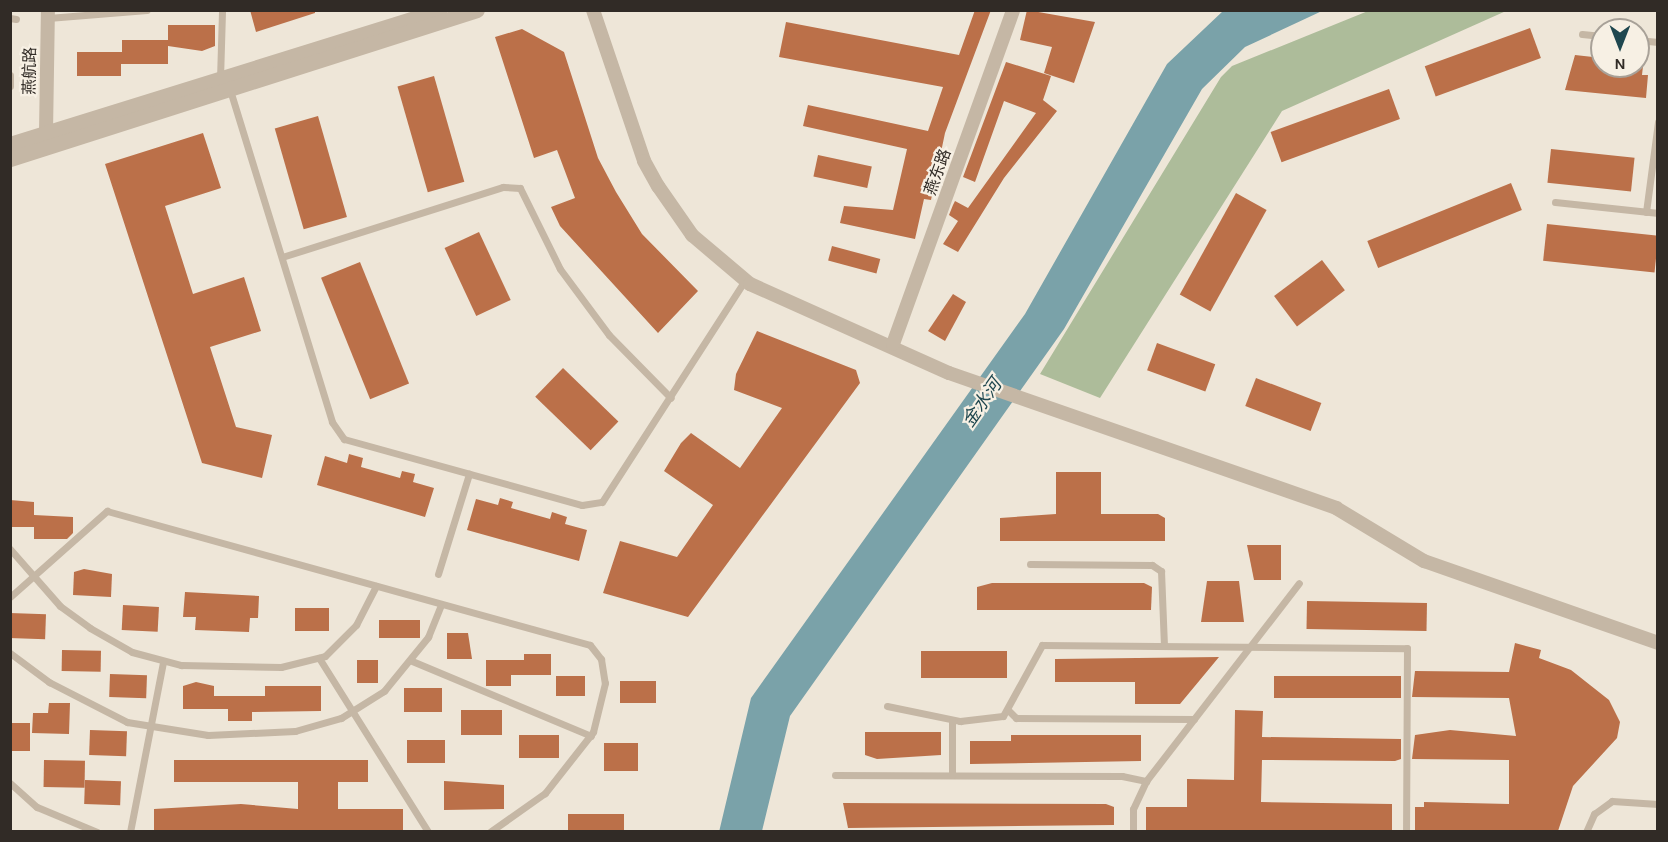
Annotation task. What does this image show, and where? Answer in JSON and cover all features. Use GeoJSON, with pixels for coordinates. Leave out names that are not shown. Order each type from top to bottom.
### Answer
{"type":"FeatureCollection","features":[{"type":"Feature","properties":{"kind":"street"},"geometry":{"type":"LineString","coordinates":[[10,159],[440,10]]}},
{"type":"Feature","properties":{"kind":"street"},"geometry":{"type":"LineString","coordinates":[[10,144],[225,85],[477,10]]}},
{"type":"Feature","properties":{"kind":"street"},"geometry":{"type":"LineString","coordinates":[[593,10],[644,161],[692,236],[745,280],[893,344],[949,374],[1336,508],[1424,561],[1658,643]]}},
{"type":"Feature","properties":{"kind":"street","name":"燕东路"},"geometry":{"type":"LineString","coordinates":[[893,344],[1013,10]]}},
{"type":"Feature","properties":{"kind":"street","name":"燕航路"},"geometry":{"type":"LineString","coordinates":[[46,133],[48,14]]}},
{"type":"Feature","properties":{"kind":"lane"},"geometry":{"type":"LineString","coordinates":[[48,14],[147,10]]}},
{"type":"Feature","properties":{"kind":"lane"},"geometry":{"type":"LineString","coordinates":[[222,10],[225,85],[337,434],[582,506],[602,502],[745,280]]}},
{"type":"Feature","properties":{"kind":"lane"},"geometry":{"type":"LineString","coordinates":[[1582,34],[1590,35]]}},
{"type":"Feature","properties":{"kind":"lane"},"geometry":{"type":"LineString","coordinates":[[10,75],[10,87]]}},
{"type":"Feature","properties":{"kind":"lane"},"geometry":{"type":"LineString","coordinates":[[1646,212],[1658,122]]}},
{"type":"Feature","properties":{"kind":"lane"},"geometry":{"type":"LineString","coordinates":[[282,257],[504,187],[520,188],[560,269],[609,335],[671,398]]}},
{"type":"Feature","properties":{"kind":"lane"},"geometry":{"type":"LineString","coordinates":[[1555,202],[1658,213]]}},
{"type":"Feature","properties":{"kind":"lane"},"geometry":{"type":"LineString","coordinates":[[438,574],[469,474]]}},
{"type":"Feature","properties":{"kind":"lane"},"geometry":{"type":"LineString","coordinates":[[10,597],[107,511],[590,645],[601,659],[605,683],[591,736],[545,793],[490,831]]}},
{"type":"Feature","properties":{"kind":"lane"},"geometry":{"type":"LineString","coordinates":[[10,549],[60,606],[90,628],[132,652],[163,662],[237,669],[281,667],[319,657],[356,625],[376,586]]}},
{"type":"Feature","properties":{"kind":"lane"},"geometry":{"type":"LineString","coordinates":[[1030,564],[1152,566],[1165,576],[1164,646]]}},
{"type":"Feature","properties":{"kind":"lane"},"geometry":{"type":"LineString","coordinates":[[1133,831],[1133,809],[1146,781],[1299,583]]}},
{"type":"Feature","properties":{"kind":"lane"},"geometry":{"type":"LineString","coordinates":[[10,653],[98,710],[151,728],[257,735],[295,731],[351,712],[384,691],[412,661],[441,604]]}},
{"type":"Feature","properties":{"kind":"lane"},"geometry":{"type":"LineString","coordinates":[[887,706],[952,720],[993,718],[1009,711],[1042,645],[1407,648],[1406,831]]}},
{"type":"Feature","properties":{"kind":"lane"},"geometry":{"type":"LineString","coordinates":[[319,657],[351,712],[428,831]]}},
{"type":"Feature","properties":{"kind":"lane"},"geometry":{"type":"LineString","coordinates":[[412,661],[591,736]]}},
{"type":"Feature","properties":{"kind":"lane"},"geometry":{"type":"LineString","coordinates":[[130,831],[163,662]]}},
{"type":"Feature","properties":{"kind":"lane"},"geometry":{"type":"LineString","coordinates":[[1009,711],[1016,718],[1194,719]]}},
{"type":"Feature","properties":{"kind":"lane"},"geometry":{"type":"LineString","coordinates":[[952,720],[952,776]]}},
{"type":"Feature","properties":{"kind":"lane"},"geometry":{"type":"LineString","coordinates":[[836,775],[1122,776],[1146,781]]}},
{"type":"Feature","properties":{"kind":"lane"},"geometry":{"type":"LineString","coordinates":[[10,783],[37,807],[97,831]]}},
{"type":"Feature","properties":{"kind":"lane"},"geometry":{"type":"LineString","coordinates":[[1586,831],[1594,814],[1612,801],[1658,804]]}},
{"type":"Feature","properties":{"kind":"green space"},"geometry":{"type":"Polygon","coordinates":[[[1368,11],[1506,11],[1282,111],[1100,398],[1040,374],[1221,77],[1232,66],[1368,11]]]}},
{"type":"Feature","properties":{"kind":"water","name":"金水河"},"geometry":{"type":"Polygon","coordinates":[[[1223,11],[1322,11],[1245,47],[1202,89],[1064,329],[790,716],[762,831],[719,832],[751,698],[1025,314],[1167,64],[1223,11]]]}},
{"type":"Feature","properties":{"kind":"building"},"geometry":{"type":"Polygon","coordinates":[[[250,10],[315,10],[315,13],[256,32],[250,10]]]}},
{"type":"Feature","properties":{"kind":"building"},"geometry":{"type":"Polygon","coordinates":[[[975,10],[991,10],[945,133],[931,200],[924,199],[915,239],[840,223],[844,206],[893,210],[907,149],[803,126],[808,105],[928,131],[943,87],[779,57],[786,22],[959,55],[975,10]]]}},
{"type":"Feature","properties":{"kind":"building"},"geometry":{"type":"Polygon","coordinates":[[[1027,10],[1095,22],[1074,83],[1044,73],[1052,47],[1020,40],[1027,10]]]}},
{"type":"Feature","properties":{"kind":"building"},"geometry":{"type":"Polygon","coordinates":[[[168,25],[215,25],[215,46],[202,51],[168,46],[168,64],[121,64],[121,76],[77,76],[77,52],[122,52],[122,40],[168,40],[168,25]]]}},
{"type":"Feature","properties":{"kind":"building"},"geometry":{"type":"Polygon","coordinates":[[[1530,28],[1541,58],[1436,96],[1425,66],[1530,28]]]}},
{"type":"Feature","properties":{"kind":"building"},"geometry":{"type":"Polygon","coordinates":[[[522,29],[564,52],[598,158],[616,192],[642,234],[698,291],[658,333],[560,226],[551,207],[575,198],[557,150],[534,158],[495,37],[522,29]]]}},
{"type":"Feature","properties":{"kind":"building"},"geometry":{"type":"Polygon","coordinates":[[[1575,55],[1590,57],[1590,78],[1648,78],[1646,98],[1565,90],[1575,55]]]}},
{"type":"Feature","properties":{"kind":"building"},"geometry":{"type":"Polygon","coordinates":[[[1006,62],[1051,76],[1043,100],[1057,111],[1004,178],[958,252],[943,244],[958,221],[949,215],[955,201],[968,208],[1036,113],[1004,101],[975,182],[963,177],[1006,62]]]}},
{"type":"Feature","properties":{"kind":"building"},"geometry":{"type":"Polygon","coordinates":[[[434,76],[464,182],[428,192],[397,86],[434,76]]]}},
{"type":"Feature","properties":{"kind":"building"},"geometry":{"type":"Polygon","coordinates":[[[1389,89],[1400,119],[1282,162],[1271,132],[1389,89]]]}},
{"type":"Feature","properties":{"kind":"building"},"geometry":{"type":"Polygon","coordinates":[[[318,116],[347,217],[304,229],[275,128],[318,116]]]}},
{"type":"Feature","properties":{"kind":"building"},"geometry":{"type":"Polygon","coordinates":[[[203,133],[221,188],[165,206],[193,294],[244,277],[261,331],[210,347],[236,427],[272,435],[262,478],[202,463],[105,164],[203,133]]]}},
{"type":"Feature","properties":{"kind":"building"},"geometry":{"type":"Polygon","coordinates":[[[1551,149],[1635,158],[1631,192],[1547,183],[1551,149]]]}},
{"type":"Feature","properties":{"kind":"building"},"geometry":{"type":"Polygon","coordinates":[[[818,155],[872,166],[867,188],[813,177],[818,155]]]}},
{"type":"Feature","properties":{"kind":"building"},"geometry":{"type":"Polygon","coordinates":[[[1511,183],[1522,210],[1378,268],[1367,241],[1511,183]]]}},
{"type":"Feature","properties":{"kind":"building"},"geometry":{"type":"Polygon","coordinates":[[[1236,193],[1267,210],[1210,311],[1180,294],[1236,193]]]}},
{"type":"Feature","properties":{"kind":"building"},"geometry":{"type":"Polygon","coordinates":[[[1547,224],[1658,236],[1655,273],[1543,261],[1547,224]]]}},
{"type":"Feature","properties":{"kind":"building"},"geometry":{"type":"Polygon","coordinates":[[[479,232],[511,300],[476,316],[445,248],[479,232]]]}},
{"type":"Feature","properties":{"kind":"building"},"geometry":{"type":"Polygon","coordinates":[[[832,246],[880,259],[876,273],[828,260],[832,246]]]}},
{"type":"Feature","properties":{"kind":"building"},"geometry":{"type":"Polygon","coordinates":[[[1322,260],[1345,290],[1297,326],[1274,296],[1322,260]]]}},
{"type":"Feature","properties":{"kind":"building"},"geometry":{"type":"Polygon","coordinates":[[[360,262],[409,383],[370,399],[321,278],[360,262]]]}},
{"type":"Feature","properties":{"kind":"building"},"geometry":{"type":"Polygon","coordinates":[[[953,294],[966,302],[945,341],[928,331],[953,294]]]}},
{"type":"Feature","properties":{"kind":"building"},"geometry":{"type":"Polygon","coordinates":[[[757,331],[856,370],[860,383],[688,617],[603,593],[620,541],[677,557],[713,505],[664,471],[681,443],[691,433],[740,468],[782,408],[734,390],[736,374],[757,331]]]}},
{"type":"Feature","properties":{"kind":"building"},"geometry":{"type":"Polygon","coordinates":[[[1157,343],[1215,364],[1205,391],[1147,370],[1157,343]]]}},
{"type":"Feature","properties":{"kind":"building"},"geometry":{"type":"Polygon","coordinates":[[[563,368],[618,421],[591,450],[535,397],[563,368]]]}},
{"type":"Feature","properties":{"kind":"building"},"geometry":{"type":"Polygon","coordinates":[[[1256,378],[1321,403],[1311,431],[1245,406],[1256,378]]]}},
{"type":"Feature","properties":{"kind":"building"},"geometry":{"type":"Polygon","coordinates":[[[349,454],[363,458],[361,467],[400,478],[402,471],[415,474],[413,482],[434,488],[425,517],[317,485],[325,456],[347,463],[349,454]]]}},
{"type":"Feature","properties":{"kind":"building"},"geometry":{"type":"Polygon","coordinates":[[[1056,472],[1101,472],[1101,514],[1158,514],[1165,518],[1165,541],[1000,541],[1000,518],[1056,514],[1056,472]]]}},
{"type":"Feature","properties":{"kind":"building"},"geometry":{"type":"Polygon","coordinates":[[[500,498],[513,502],[511,508],[550,519],[552,512],[567,517],[565,524],[587,530],[579,561],[467,530],[476,499],[498,505],[500,498]]]}},
{"type":"Feature","properties":{"kind":"building"},"geometry":{"type":"Polygon","coordinates":[[[10,500],[34,502],[34,515],[73,517],[73,533],[67,539],[34,539],[34,527],[10,527],[10,500]]]}},
{"type":"Feature","properties":{"kind":"building"},"geometry":{"type":"Polygon","coordinates":[[[1247,545],[1281,545],[1281,580],[1254,580],[1247,545]]]}},
{"type":"Feature","properties":{"kind":"building"},"geometry":{"type":"Polygon","coordinates":[[[84,569],[112,574],[111,597],[73,595],[74,572],[84,569]]]}},
{"type":"Feature","properties":{"kind":"building"},"geometry":{"type":"Polygon","coordinates":[[[1207,581],[1239,581],[1244,622],[1201,622],[1207,581]]]}},
{"type":"Feature","properties":{"kind":"building"},"geometry":{"type":"Polygon","coordinates":[[[992,583],[1144,583],[1152,587],[1151,610],[977,610],[977,587],[992,583]]]}},
{"type":"Feature","properties":{"kind":"building"},"geometry":{"type":"Polygon","coordinates":[[[185,592],[259,596],[258,618],[250,618],[249,632],[195,630],[196,617],[183,617],[185,592]]]}},
{"type":"Feature","properties":{"kind":"building"},"geometry":{"type":"Polygon","coordinates":[[[1307,601],[1427,603],[1426,631],[1307,629],[1307,601]]]}},
{"type":"Feature","properties":{"kind":"building"},"geometry":{"type":"Polygon","coordinates":[[[123,605],[159,607],[158,632],[122,630],[123,605]]]}},
{"type":"Feature","properties":{"kind":"building"},"geometry":{"type":"Polygon","coordinates":[[[295,608],[329,608],[329,631],[295,631],[295,608]]]}},
{"type":"Feature","properties":{"kind":"building"},"geometry":{"type":"Polygon","coordinates":[[[10,613],[46,614],[45,639],[10,638],[10,613]]]}},
{"type":"Feature","properties":{"kind":"building"},"geometry":{"type":"Polygon","coordinates":[[[379,620],[420,620],[420,638],[379,638],[379,620]]]}},
{"type":"Feature","properties":{"kind":"building"},"geometry":{"type":"Polygon","coordinates":[[[447,633],[468,633],[472,659],[447,659],[447,633]]]}},
{"type":"Feature","properties":{"kind":"building"},"geometry":{"type":"Polygon","coordinates":[[[1515,643],[1541,650],[1539,658],[1571,670],[1609,700],[1620,722],[1617,738],[1573,786],[1558,831],[1415,831],[1415,807],[1424,807],[1424,802],[1509,804],[1509,760],[1412,759],[1415,735],[1450,730],[1516,736],[1509,698],[1412,697],[1415,671],[1509,672],[1515,643]]]}},
{"type":"Feature","properties":{"kind":"building"},"geometry":{"type":"Polygon","coordinates":[[[62,650],[101,651],[101,672],[62,671],[62,650]]]}},
{"type":"Feature","properties":{"kind":"building"},"geometry":{"type":"Polygon","coordinates":[[[921,651],[1007,651],[1007,678],[921,678],[921,651]]]}},
{"type":"Feature","properties":{"kind":"building"},"geometry":{"type":"Polygon","coordinates":[[[524,654],[551,654],[551,675],[511,675],[511,686],[486,686],[486,660],[524,660],[524,654]]]}},
{"type":"Feature","properties":{"kind":"building"},"geometry":{"type":"Polygon","coordinates":[[[1219,657],[1180,704],[1135,704],[1135,682],[1055,682],[1055,659],[1219,657]]]}},
{"type":"Feature","properties":{"kind":"building"},"geometry":{"type":"Polygon","coordinates":[[[357,660],[378,660],[378,683],[357,683],[357,660]]]}},
{"type":"Feature","properties":{"kind":"building"},"geometry":{"type":"Polygon","coordinates":[[[110,674],[147,675],[146,698],[109,697],[110,674]]]}},
{"type":"Feature","properties":{"kind":"building"},"geometry":{"type":"Polygon","coordinates":[[[556,676],[585,676],[585,696],[556,696],[556,676]]]}},
{"type":"Feature","properties":{"kind":"building"},"geometry":{"type":"Polygon","coordinates":[[[1274,676],[1401,676],[1401,698],[1274,698],[1274,676]]]}},
{"type":"Feature","properties":{"kind":"building"},"geometry":{"type":"Polygon","coordinates":[[[620,681],[656,681],[656,703],[620,703],[620,681]]]}},
{"type":"Feature","properties":{"kind":"building"},"geometry":{"type":"Polygon","coordinates":[[[196,682],[214,686],[214,696],[265,696],[265,686],[321,686],[321,711],[252,712],[252,721],[228,721],[228,709],[183,709],[183,686],[196,682]]]}},
{"type":"Feature","properties":{"kind":"building"},"geometry":{"type":"Polygon","coordinates":[[[404,688],[442,688],[442,712],[404,712],[404,688]]]}},
{"type":"Feature","properties":{"kind":"building"},"geometry":{"type":"Polygon","coordinates":[[[49,703],[70,703],[69,734],[32,733],[33,713],[48,713],[49,703]]]}},
{"type":"Feature","properties":{"kind":"building"},"geometry":{"type":"Polygon","coordinates":[[[461,710],[502,710],[502,735],[461,735],[461,710]]]}},
{"type":"Feature","properties":{"kind":"building"},"geometry":{"type":"Polygon","coordinates":[[[1235,710],[1263,711],[1262,737],[1401,739],[1401,759],[1395,761],[1262,760],[1261,802],[1392,804],[1392,831],[1146,831],[1146,807],[1187,807],[1187,779],[1234,780],[1235,710]]]}},
{"type":"Feature","properties":{"kind":"building"},"geometry":{"type":"Polygon","coordinates":[[[10,723],[30,723],[30,751],[10,751],[10,723]]]}},
{"type":"Feature","properties":{"kind":"building"},"geometry":{"type":"Polygon","coordinates":[[[90,730],[127,731],[126,756],[89,755],[90,730]]]}},
{"type":"Feature","properties":{"kind":"building"},"geometry":{"type":"Polygon","coordinates":[[[865,732],[941,732],[941,755],[877,759],[865,755],[865,732]]]}},
{"type":"Feature","properties":{"kind":"building"},"geometry":{"type":"Polygon","coordinates":[[[519,735],[559,735],[559,758],[519,758],[519,735]]]}},
{"type":"Feature","properties":{"kind":"building"},"geometry":{"type":"Polygon","coordinates":[[[1011,735],[1141,735],[1141,761],[970,764],[970,741],[1011,741],[1011,735]]]}},
{"type":"Feature","properties":{"kind":"building"},"geometry":{"type":"Polygon","coordinates":[[[407,740],[445,740],[445,763],[407,763],[407,740]]]}},
{"type":"Feature","properties":{"kind":"building"},"geometry":{"type":"Polygon","coordinates":[[[604,743],[638,743],[638,771],[604,771],[604,743]]]}},
{"type":"Feature","properties":{"kind":"building"},"geometry":{"type":"Polygon","coordinates":[[[44,760],[85,761],[85,788],[44,787],[44,760]]]}},
{"type":"Feature","properties":{"kind":"building"},"geometry":{"type":"Polygon","coordinates":[[[174,760],[368,760],[368,782],[338,782],[338,809],[403,809],[403,831],[154,831],[154,809],[241,804],[298,809],[298,782],[174,782],[174,760]]]}},
{"type":"Feature","properties":{"kind":"building"},"geometry":{"type":"Polygon","coordinates":[[[85,780],[121,781],[120,805],[84,804],[85,780]]]}},
{"type":"Feature","properties":{"kind":"building"},"geometry":{"type":"Polygon","coordinates":[[[444,781],[504,785],[504,809],[444,810],[444,781]]]}},
{"type":"Feature","properties":{"kind":"building"},"geometry":{"type":"Polygon","coordinates":[[[843,803],[1106,804],[1114,807],[1114,825],[848,828],[843,803]]]}},
{"type":"Feature","properties":{"kind":"building"},"geometry":{"type":"Polygon","coordinates":[[[568,814],[624,814],[624,831],[568,831],[568,814]]]}}]}
